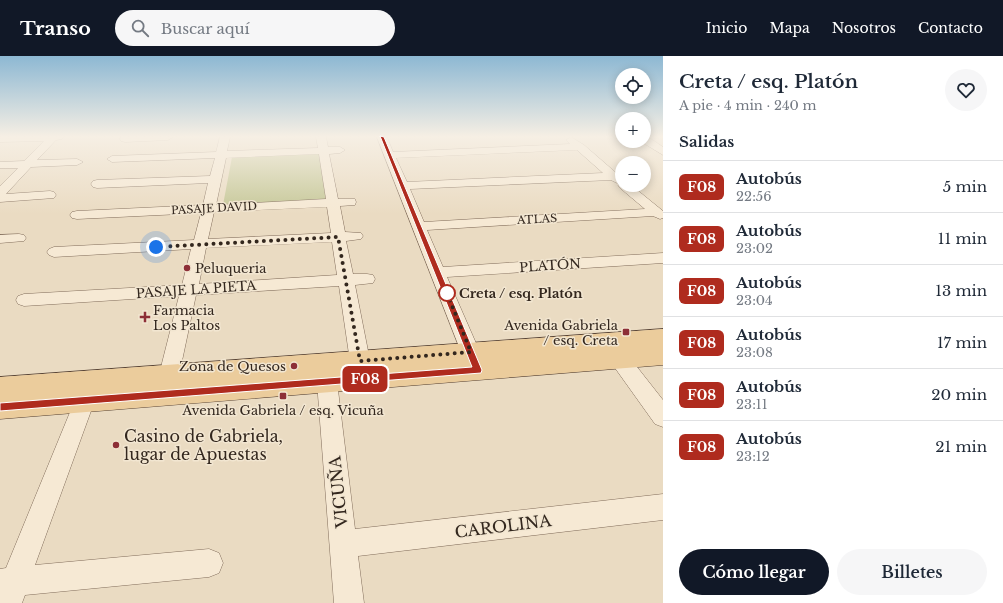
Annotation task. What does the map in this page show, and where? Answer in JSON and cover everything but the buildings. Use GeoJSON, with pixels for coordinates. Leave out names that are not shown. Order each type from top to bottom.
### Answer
{"type":"FeatureCollection","features":[{"type":"Feature","properties":{"kind":"main road"},"geometry":{"type":"LineString","coordinates":[[614,351],[663,338]]}},
{"type":"Feature","properties":{"kind":"main road"},"geometry":{"type":"LineString","coordinates":[[0,407],[327,382],[475,361],[614,351],[663,356]]}},
{"type":"Feature","properties":{"kind":"main road"},"geometry":{"type":"LineString","coordinates":[[0,388],[360,361],[475,361]]}},
{"type":"Feature","properties":{"kind":"street"},"geometry":{"type":"LineString","coordinates":[[0,165],[64,163]]}},
{"type":"Feature","properties":{"kind":"street"},"geometry":{"type":"LineString","coordinates":[[169,375],[218,163]]}},
{"type":"Feature","properties":{"kind":"street"},"geometry":{"type":"LineString","coordinates":[[325,163],[360,361]]}},
{"type":"Feature","properties":{"kind":"street"},"geometry":{"type":"LineString","coordinates":[[392,163],[475,361]]}},
{"type":"Feature","properties":{"kind":"street"},"geometry":{"type":"LineString","coordinates":[[598,163],[615,176]]}},
{"type":"Feature","properties":{"kind":"street"},"geometry":{"type":"LineString","coordinates":[[0,193],[27,164]]}},
{"type":"Feature","properties":{"kind":"street"},"geometry":{"type":"LineString","coordinates":[[97,184],[215,179]]}},
{"type":"Feature","properties":{"kind":"street"},"geometry":{"type":"LineString","coordinates":[[402,186],[615,179]]}},
{"type":"Feature","properties":{"kind":"street"},"geometry":{"type":"LineString","coordinates":[[632,192],[659,215]]}},
{"type":"Feature","properties":{"kind":"street"},"geometry":{"type":"LineString","coordinates":[[0,198],[50,195]]}},
{"type":"Feature","properties":{"kind":"street","name":"PASAJE DAVID"},"geometry":{"type":"LineString","coordinates":[[77,215],[350,202]]}},
{"type":"Feature","properties":{"kind":"street","name":"ATLAS"},"geometry":{"type":"LineString","coordinates":[[419,226],[659,215]]}},
{"type":"Feature","properties":{"kind":"street"},"geometry":{"type":"LineString","coordinates":[[54,252],[356,236]]}},
{"type":"Feature","properties":{"kind":"street"},"geometry":{"type":"LineString","coordinates":[[0,239],[19,238]]}},
{"type":"Feature","properties":{"kind":"street","name":"PLATÓN"},"geometry":{"type":"LineString","coordinates":[[438,272],[663,258]]}},
{"type":"Feature","properties":{"kind":"street","name":"PASAJE LA PIETA"},"geometry":{"type":"LineString","coordinates":[[24,300],[367,279]]}},
{"type":"Feature","properties":{"kind":"street"},"geometry":{"type":"LineString","coordinates":[[614,351],[663,417]]}},
{"type":"Feature","properties":{"kind":"street","name":"VICUÑA"},"geometry":{"type":"LineString","coordinates":[[327,382],[349,603]]}},
{"type":"Feature","properties":{"kind":"street"},"geometry":{"type":"LineString","coordinates":[[84,400],[7,589],[209,563]]}},
{"type":"Feature","properties":{"kind":"street","name":"CAROLINA"},"geometry":{"type":"LineString","coordinates":[[343,544],[663,507]]}},
{"type":"Feature","properties":{"kind":"green space"},"geometry":{"type":"Polygon","coordinates":[[[231,163],[320,163],[326,200],[223,205],[231,163]]]}},
{"type":"Feature","properties":{"kind":"bus line","name":"F08"},"geometry":{"type":"LineString","coordinates":[[0,407],[478,370],[393,163]]}},
{"type":"Feature","properties":{"kind":"place","name":"Peluqueria"},"geometry":{"type":"Point","coordinates":[187,268]}},
{"type":"Feature","properties":{"kind":"place","name":"Creta / esq. Platón"},"geometry":{"type":"Point","coordinates":[447,293]}},
{"type":"Feature","properties":{"kind":"place","name":"Farmacia Los Paltos"},"geometry":{"type":"Point","coordinates":[145,317]}},
{"type":"Feature","properties":{"kind":"place","name":"Avenida Gabriela / esq. Creta"},"geometry":{"type":"Point","coordinates":[626,332]}},
{"type":"Feature","properties":{"kind":"place","name":"Zona de Quesos"},"geometry":{"type":"Point","coordinates":[294,366]}},
{"type":"Feature","properties":{"kind":"place","name":"Avenida Gabriela / esq. Vicuña"},"geometry":{"type":"Point","coordinates":[283,396]}},
{"type":"Feature","properties":{"kind":"place","name":"Casino de Gabriela, lugar de Apuestas"},"geometry":{"type":"Point","coordinates":[116,445]}},
{"type":"Feature","properties":{"kind":"route"},"geometry":{"type":"LineString","coordinates":[[156,247],[338,237],[360,361],[471,352],[444,286],[447,293]]}}]}
